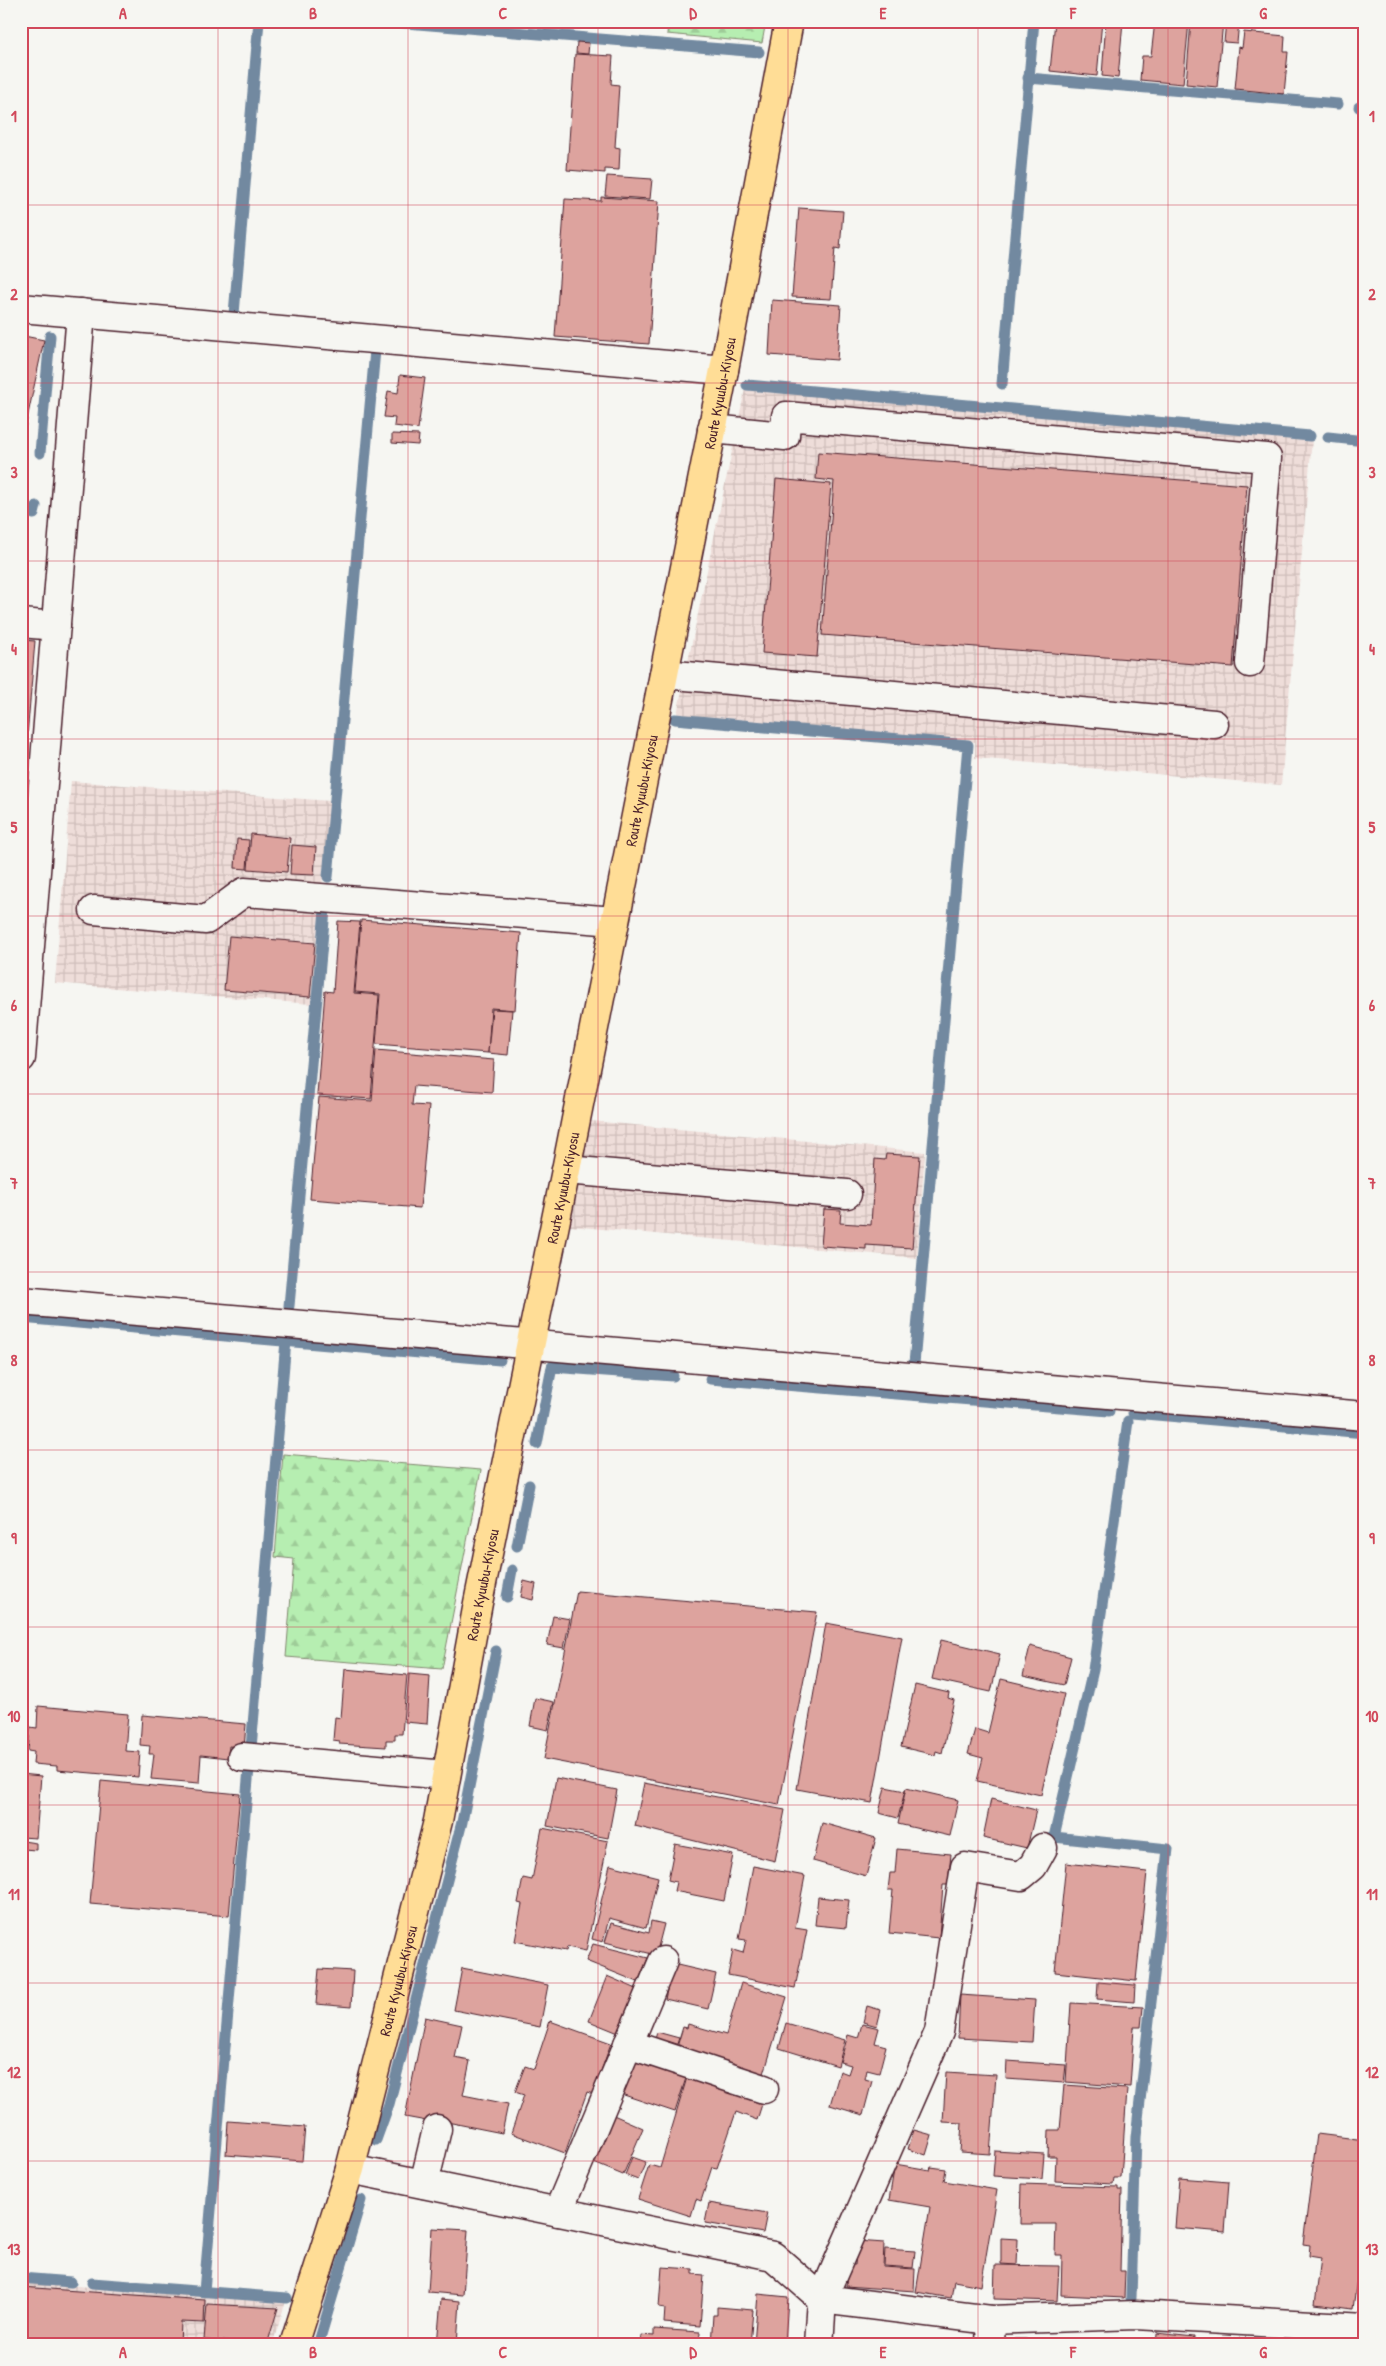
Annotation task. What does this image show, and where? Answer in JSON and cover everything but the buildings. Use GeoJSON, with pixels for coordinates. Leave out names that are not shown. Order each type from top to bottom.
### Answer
{"type":"FeatureCollection","features":[{"type":"Feature","properties":{"kind":"main road","name":"Route Kyuubu-Kiyosu"},"geometry":{"type":"LineString","coordinates":[[294,2345],[350,2169],[438,1821],[478,1603],[531,1346],[724,370],[789,21]]}},
{"type":"Feature","properties":{"kind":"street"},"geometry":{"type":"LineString","coordinates":[[21,308],[724,370]]}},
{"type":"Feature","properties":{"kind":"street"},"geometry":{"type":"LineString","coordinates":[[21,1058],[30,836],[56,626],[81,313]]}},
{"type":"Feature","properties":{"kind":"street"},"geometry":{"type":"LineString","coordinates":[[712,429],[784,436],[786,416],[1267,458],[1250,663]]}},
{"type":"Feature","properties":{"kind":"street"},"geometry":{"type":"LineString","coordinates":[[21,623],[56,626]]}},
{"type":"Feature","properties":{"kind":"street"},"geometry":{"type":"LineString","coordinates":[[664,674],[1214,724]]}},
{"type":"Feature","properties":{"kind":"street"},"geometry":{"type":"LineString","coordinates":[[94,910],[206,920],[244,892],[614,921]]}},
{"type":"Feature","properties":{"kind":"street"},"geometry":{"type":"LineString","coordinates":[[566,1170],[847,1194]]}},
{"type":"Feature","properties":{"kind":"street"},"geometry":{"type":"LineString","coordinates":[[21,1301],[1365,1416]]}},
{"type":"Feature","properties":{"kind":"street"},"geometry":{"type":"LineString","coordinates":[[242,1757],[446,1775]]}},
{"type":"Feature","properties":{"kind":"street"},"geometry":{"type":"LineString","coordinates":[[819,2345],[822,2299],[939,2032],[965,1867],[1021,1876],[1033,1866],[1043,1848]]}},
{"type":"Feature","properties":{"kind":"street"},"geometry":{"type":"LineString","coordinates":[[558,2212],[663,1961]]}},
{"type":"Feature","properties":{"kind":"street"},"geometry":{"type":"LineString","coordinates":[[628,2044],[764,2089]]}},
{"type":"Feature","properties":{"kind":"street"},"geometry":{"type":"LineString","coordinates":[[424,2184],[436,2129]]}},
{"type":"Feature","properties":{"kind":"street"},"geometry":{"type":"LineString","coordinates":[[350,2169],[773,2256],[822,2299],[991,2332],[1136,2315],[1267,2334],[1365,2328]]}},
{"type":"Feature","properties":{"kind":"shaded area"},"geometry":{"type":"Polygon","coordinates":[[[745,389],[1312,440],[1281,785],[975,758],[975,742],[677,714],[745,389]]]}},
{"type":"Feature","properties":{"kind":"shaded area"},"geometry":{"type":"Polygon","coordinates":[[[71,781],[330,801],[311,1004],[55,983],[71,781]]]}},
{"type":"Feature","properties":{"kind":"shaded area"},"geometry":{"type":"Polygon","coordinates":[[[591,1121],[925,1152],[917,1258],[570,1226],[591,1121]]]}},
{"type":"Feature","properties":{"kind":"shaded area"},"geometry":{"type":"Polygon","coordinates":[[[21,2282],[286,2301],[272,2345],[21,2345],[21,2282]]]}},
{"type":"Feature","properties":{"kind":"green space"},"geometry":{"type":"Polygon","coordinates":[[[668,21],[766,21],[762,43],[667,34],[668,21]]]}},
{"type":"Feature","properties":{"kind":"green space"},"geometry":{"type":"Polygon","coordinates":[[[283,1454],[481,1470],[442,1669],[286,1657],[294,1559],[275,1557],[283,1454]]]}},
{"type":"Feature","properties":{"kind":"waterway"},"geometry":{"type":"LineString","coordinates":[[234,314],[259,21]]}},
{"type":"Feature","properties":{"kind":"waterway"},"geometry":{"type":"LineString","coordinates":[[381,21],[759,52]]}},
{"type":"Feature","properties":{"kind":"waterway"},"geometry":{"type":"LineString","coordinates":[[1002,384],[1034,21]]}},
{"type":"Feature","properties":{"kind":"waterway"},"geometry":{"type":"LineString","coordinates":[[1028,78],[1338,104]]}},
{"type":"Feature","properties":{"kind":"waterway"},"geometry":{"type":"LineString","coordinates":[[1359,107],[1365,107]]}},
{"type":"Feature","properties":{"kind":"waterway"},"geometry":{"type":"LineString","coordinates":[[40,453],[50,336]]}},
{"type":"Feature","properties":{"kind":"waterway"},"geometry":{"type":"LineString","coordinates":[[328,877],[375,350]]}},
{"type":"Feature","properties":{"kind":"waterway"},"geometry":{"type":"LineString","coordinates":[[747,385],[1310,436]]}},
{"type":"Feature","properties":{"kind":"waterway"},"geometry":{"type":"LineString","coordinates":[[1328,437],[1365,441]]}},
{"type":"Feature","properties":{"kind":"waterway"},"geometry":{"type":"LineString","coordinates":[[21,509],[34,514],[36,506]]}},
{"type":"Feature","properties":{"kind":"waterway"},"geometry":{"type":"LineString","coordinates":[[675,719],[968,745],[914,1364]]}},
{"type":"Feature","properties":{"kind":"waterway"},"geometry":{"type":"LineString","coordinates":[[289,1306],[325,910]]}},
{"type":"Feature","properties":{"kind":"waterway"},"geometry":{"type":"LineString","coordinates":[[21,1318],[500,1360]]}},
{"type":"Feature","properties":{"kind":"waterway"},"geometry":{"type":"LineString","coordinates":[[251,1748],[286,1341]]}},
{"type":"Feature","properties":{"kind":"waterway"},"geometry":{"type":"LineString","coordinates":[[537,1444],[552,1367],[673,1376]]}},
{"type":"Feature","properties":{"kind":"waterway"},"geometry":{"type":"LineString","coordinates":[[710,1379],[1109,1411]]}},
{"type":"Feature","properties":{"kind":"waterway"},"geometry":{"type":"LineString","coordinates":[[1133,1413],[1365,1433]]}},
{"type":"Feature","properties":{"kind":"waterway"},"geometry":{"type":"LineString","coordinates":[[1128,1421],[1093,1670],[1054,1837],[1168,1849],[1136,2137],[1131,2298]]}},
{"type":"Feature","properties":{"kind":"waterway"},"geometry":{"type":"LineString","coordinates":[[517,1546],[529,1485]]}},
{"type":"Feature","properties":{"kind":"waterway"},"geometry":{"type":"LineString","coordinates":[[507,1597],[512,1570]]}},
{"type":"Feature","properties":{"kind":"waterway"},"geometry":{"type":"LineString","coordinates":[[376,2140],[389,2104],[462,1822],[496,1651]]}},
{"type":"Feature","properties":{"kind":"waterway"},"geometry":{"type":"LineString","coordinates":[[204,2291],[249,1768]]}},
{"type":"Feature","properties":{"kind":"waterway"},"geometry":{"type":"LineString","coordinates":[[318,2345],[361,2200]]}},
{"type":"Feature","properties":{"kind":"waterway"},"geometry":{"type":"LineString","coordinates":[[21,2278],[71,2282]]}},
{"type":"Feature","properties":{"kind":"waterway"},"geometry":{"type":"LineString","coordinates":[[92,2283],[287,2298]]}}]}
